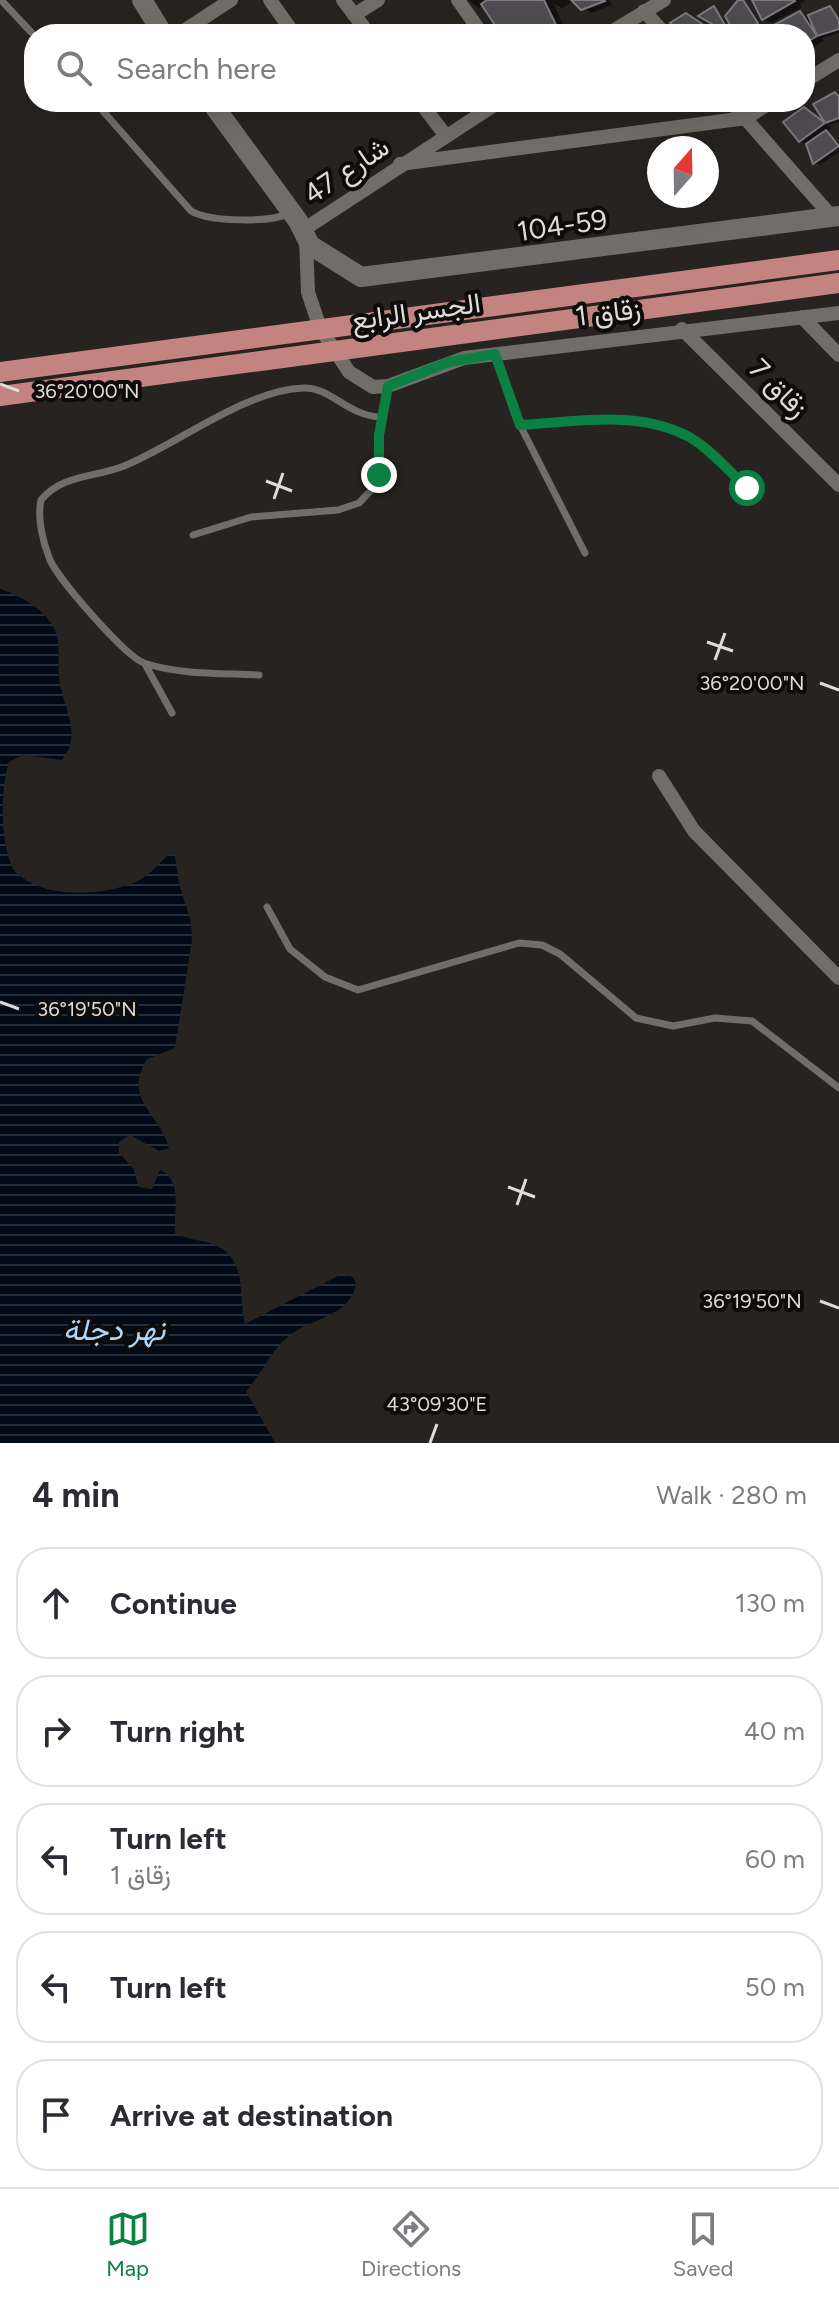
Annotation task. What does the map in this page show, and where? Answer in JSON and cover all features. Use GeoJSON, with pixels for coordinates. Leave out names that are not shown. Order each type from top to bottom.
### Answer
{"type":"FeatureCollection","features":[{"type":"Feature","properties":{"kind":"main road","name":"الجسر الرابع"},"geometry":{"type":"LineString","coordinates":[[0,372],[839,260]]}},
{"type":"Feature","properties":{"kind":"main road","name":"الجسر الرابع"},"geometry":{"type":"LineString","coordinates":[[0,396],[839,283]]}},
{"type":"Feature","properties":{"kind":"street"},"geometry":{"type":"LineString","coordinates":[[142,0],[157,24]]}},
{"type":"Feature","properties":{"kind":"street"},"geometry":{"type":"LineString","coordinates":[[194,24],[231,0]]}},
{"type":"Feature","properties":{"kind":"street"},"geometry":{"type":"LineString","coordinates":[[270,0],[287,24]]}},
{"type":"Feature","properties":{"kind":"street"},"geometry":{"type":"LineString","coordinates":[[343,0],[361,24]]}},
{"type":"Feature","properties":{"kind":"street"},"geometry":{"type":"LineString","coordinates":[[363,24],[378,0]]}},
{"type":"Feature","properties":{"kind":"street"},"geometry":{"type":"LineString","coordinates":[[458,0],[475,24]]}},
{"type":"Feature","properties":{"kind":"street"},"geometry":{"type":"LineString","coordinates":[[624,24],[664,0]]}},
{"type":"Feature","properties":{"kind":"street"},"geometry":{"type":"LineString","coordinates":[[644,11],[656,24]]}},
{"type":"Feature","properties":{"kind":"street"},"geometry":{"type":"LineString","coordinates":[[815,75],[839,60]]}},
{"type":"Feature","properties":{"kind":"street","name":"104-59"},"geometry":{"type":"LineString","coordinates":[[226,112],[316,251],[345,270],[373,278],[836,217]]}},
{"type":"Feature","properties":{"kind":"street"},"geometry":{"type":"LineString","coordinates":[[428,112],[446,136]]}},
{"type":"Feature","properties":{"kind":"street","name":"شارع 47"},"geometry":{"type":"LineString","coordinates":[[304,234],[400,164],[483,112]]}},
{"type":"Feature","properties":{"kind":"street"},"geometry":{"type":"LineString","coordinates":[[740,112],[836,217]]}},
{"type":"Feature","properties":{"kind":"street"},"geometry":{"type":"LineString","coordinates":[[400,164],[746,118],[755,112]]}},
{"type":"Feature","properties":{"kind":"street"},"geometry":{"type":"LineString","coordinates":[[304,234],[308,292],[320,328],[354,377],[366,385],[388,386]]}},
{"type":"Feature","properties":{"kind":"street","name":"زقاق 1"},"geometry":{"type":"LineString","coordinates":[[388,386],[449,362],[495,354],[682,329],[839,313]]}},
{"type":"Feature","properties":{"kind":"street"},"geometry":{"type":"LineString","coordinates":[[802,317],[839,355]]}},
{"type":"Feature","properties":{"kind":"street","name":"زقاق 7"},"geometry":{"type":"LineString","coordinates":[[682,329],[839,485]]}},
{"type":"Feature","properties":{"kind":"street"},"geometry":{"type":"LineString","coordinates":[[659,776],[694,831],[839,978]]}},
{"type":"Feature","properties":{"kind":"lane"},"geometry":{"type":"LineString","coordinates":[[1,0],[24,25]]}},
{"type":"Feature","properties":{"kind":"lane"},"geometry":{"type":"LineString","coordinates":[[104,112],[191,211],[212,218],[280,217],[292,212]]}},
{"type":"Feature","properties":{"kind":"lane"},"geometry":{"type":"LineString","coordinates":[[495,354],[520,425],[585,553]]}},
{"type":"Feature","properties":{"kind":"lane"},"geometry":{"type":"LineString","coordinates":[[193,535],[251,517],[338,510],[359,503],[375,486],[379,475],[381,417],[388,386]]}},
{"type":"Feature","properties":{"kind":"lane"},"geometry":{"type":"LineString","coordinates":[[259,675],[167,669],[135,660],[73,593],[50,560],[39,509],[47,493],[71,479],[120,468],[239,407],[298,388],[322,391],[352,411],[381,417]]}},
{"type":"Feature","properties":{"kind":"lane"},"geometry":{"type":"LineString","coordinates":[[520,425],[624,420],[661,425],[693,439],[747,488]]}},
{"type":"Feature","properties":{"kind":"lane"},"geometry":{"type":"LineString","coordinates":[[145,664],[172,713]]}},
{"type":"Feature","properties":{"kind":"lane"},"geometry":{"type":"LineString","coordinates":[[267,907],[290,949],[325,977],[358,990],[519,943],[542,945],[560,954],[636,1018],[673,1026],[715,1018],[752,1021],[839,1088]]}},
{"type":"Feature","properties":{"kind":"water","name":"نهر دجلة"},"geometry":{"type":"Polygon","coordinates":[[[0,589],[35,607],[55,629],[61,687],[71,729],[71,740],[62,760],[23,755],[9,762],[3,817],[6,847],[14,870],[40,887],[74,893],[92,892],[138,881],[171,853],[175,856],[179,884],[191,922],[192,940],[175,1048],[147,1059],[140,1073],[141,1096],[169,1148],[159,1151],[130,1135],[119,1142],[119,1153],[133,1168],[139,1187],[152,1189],[160,1170],[172,1181],[176,1198],[175,1233],[227,1252],[238,1270],[245,1324],[342,1274],[353,1277],[356,1284],[346,1304],[282,1342],[246,1391],[275,1443],[0,1443],[0,589]]]}},
{"type":"Feature","properties":{"kind":"building"},"geometry":{"type":"Polygon","coordinates":[[[487,0],[544,0],[556,24],[494,24],[481,4],[487,0]]]}},
{"type":"Feature","properties":{"kind":"building"},"geometry":{"type":"Polygon","coordinates":[[[571,0],[604,0],[605,1],[581,10],[571,0]]]}},
{"type":"Feature","properties":{"kind":"building"},"geometry":{"type":"Polygon","coordinates":[[[738,0],[743,0],[758,23],[729,24],[725,16],[738,0]]]}},
{"type":"Feature","properties":{"kind":"building"},"geometry":{"type":"Polygon","coordinates":[[[752,0],[794,0],[795,1],[762,20],[752,0]]]}},
{"type":"Feature","properties":{"kind":"building"},"geometry":{"type":"Polygon","coordinates":[[[714,6],[724,24],[712,24],[698,16],[714,6]]]}},
{"type":"Feature","properties":{"kind":"building"},"geometry":{"type":"Polygon","coordinates":[[[830,6],[839,20],[839,29],[817,36],[815,24],[812,24],[808,15],[830,6]]]}},
{"type":"Feature","properties":{"kind":"building"},"geometry":{"type":"Polygon","coordinates":[[[800,11],[809,24],[776,24],[800,11]]]}},
{"type":"Feature","properties":{"kind":"building"},"geometry":{"type":"Polygon","coordinates":[[[686,13],[702,24],[671,24],[686,13]]]}},
{"type":"Feature","properties":{"kind":"building"},"geometry":{"type":"Polygon","coordinates":[[[835,92],[839,97],[839,118],[825,123],[815,103],[835,92]]]}},
{"type":"Feature","properties":{"kind":"building"},"geometry":{"type":"Polygon","coordinates":[[[797,112],[811,112],[825,123],[799,142],[783,122],[797,112]]]}},
{"type":"Feature","properties":{"kind":"building"},"geometry":{"type":"Polygon","coordinates":[[[826,130],[839,146],[813,164],[806,144],[826,130]]]}},
{"type":"Feature","properties":{"kind":"route"},"geometry":{"type":"LineString","coordinates":[[379,475],[379,435],[388,386],[435,366],[495,354],[520,425],[624,420],[661,425],[693,439],[747,488]]}}]}
